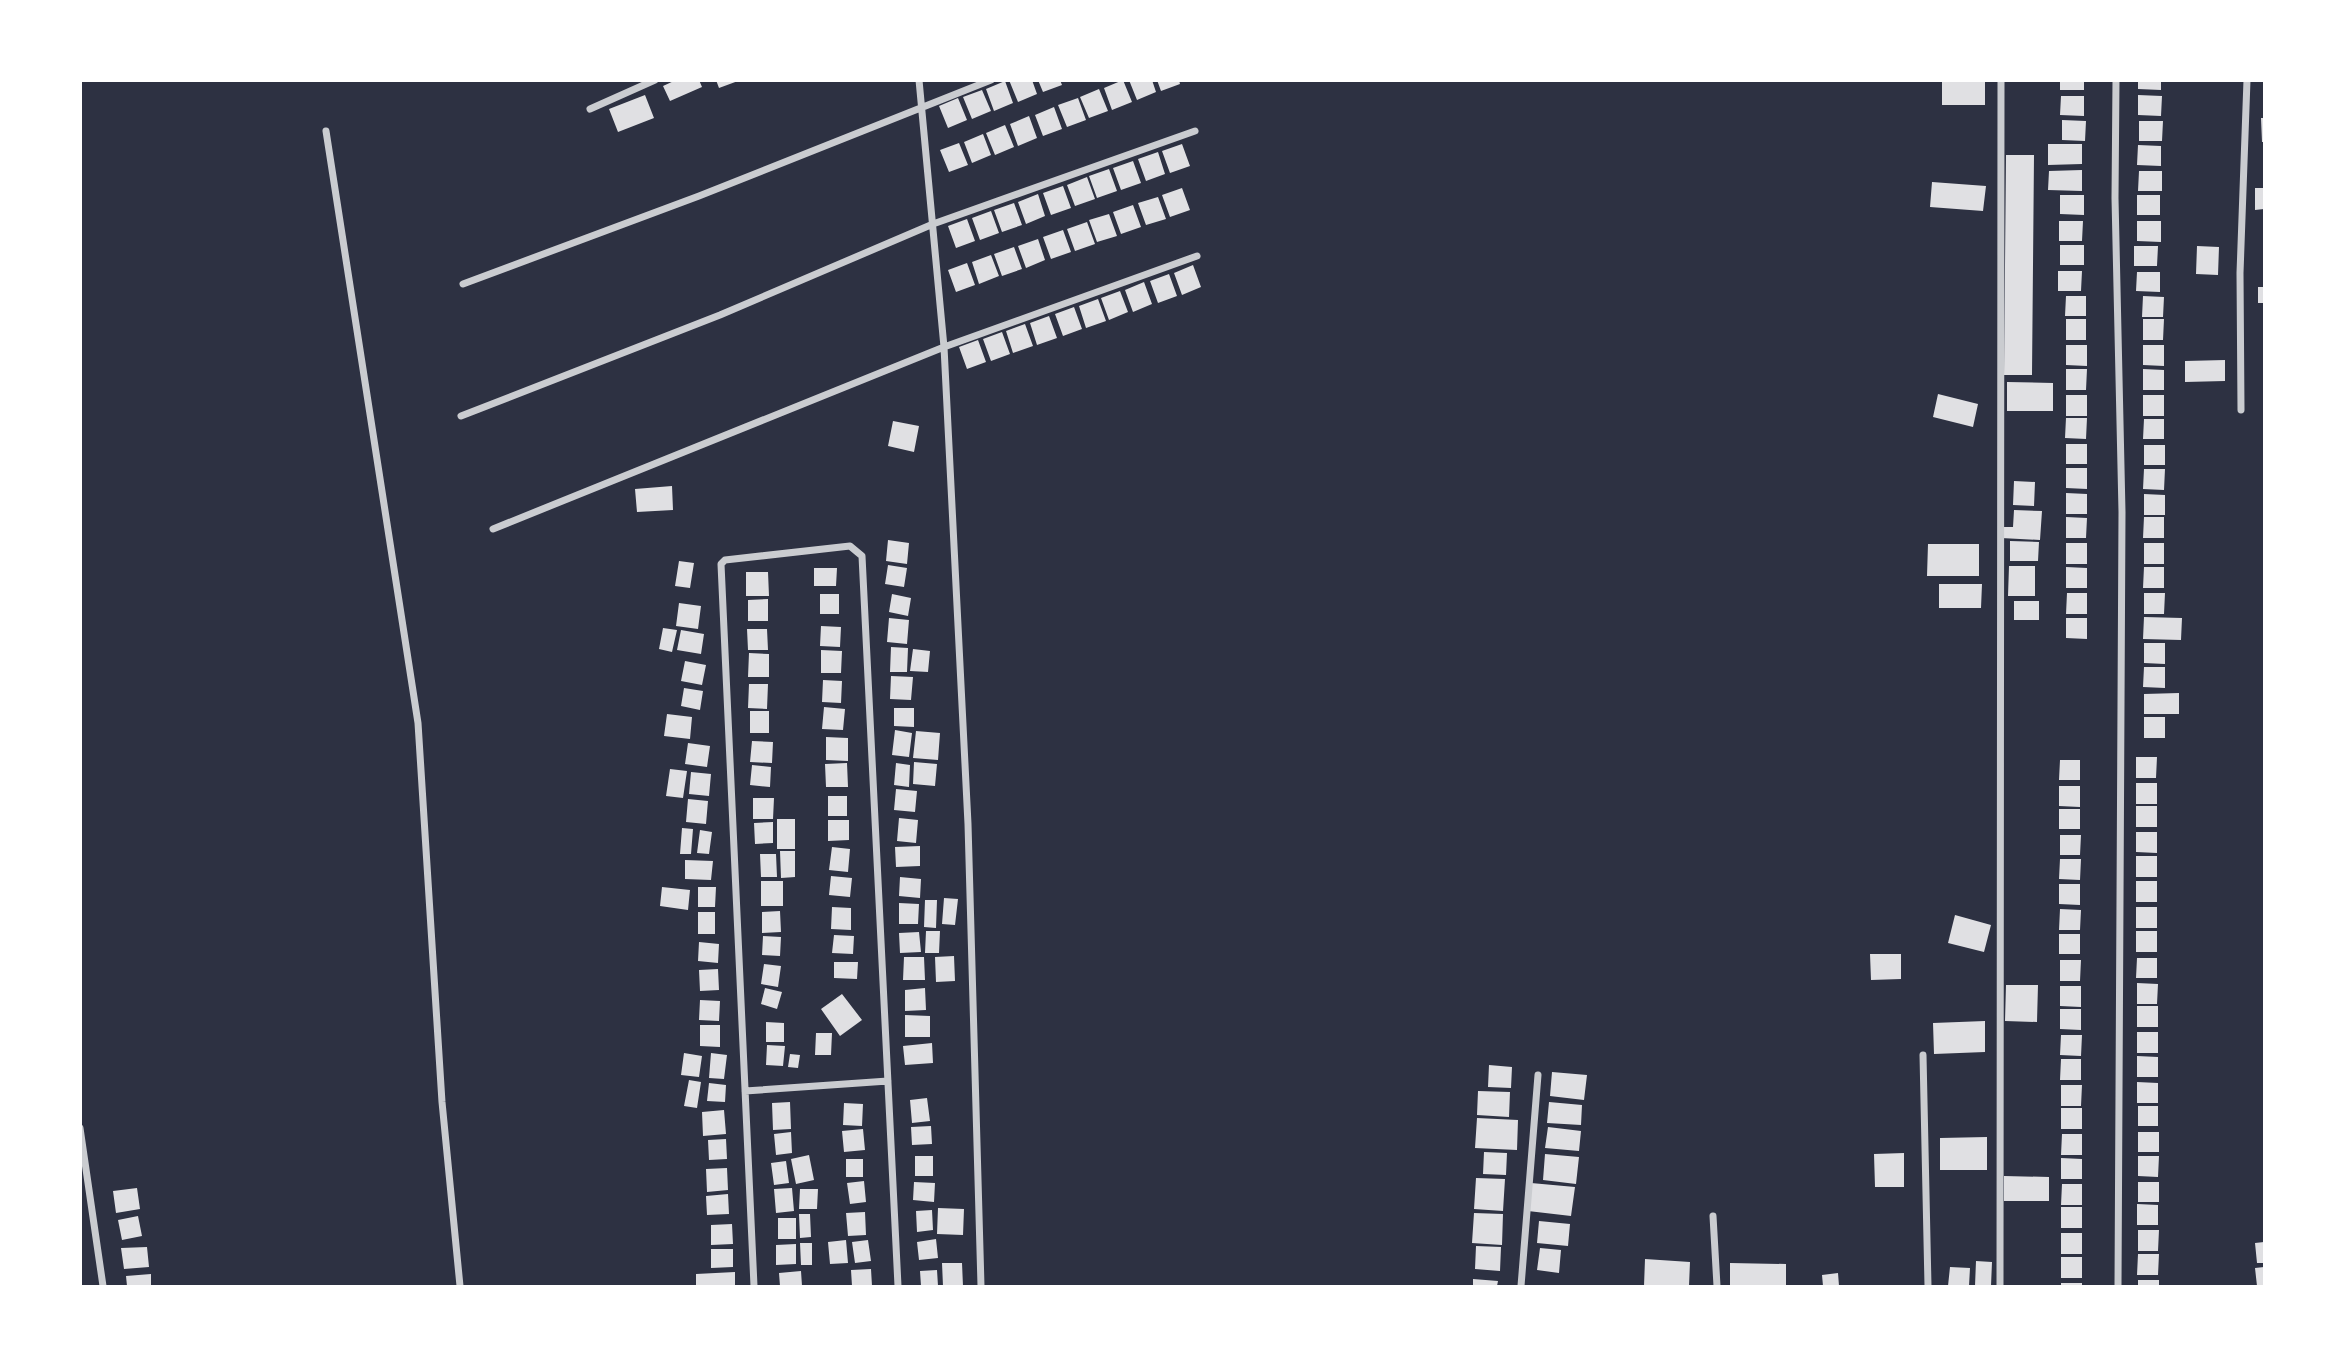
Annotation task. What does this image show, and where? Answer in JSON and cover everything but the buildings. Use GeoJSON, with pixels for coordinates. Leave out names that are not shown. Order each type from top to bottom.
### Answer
{"type":"FeatureCollection","features":[{"type":"Feature","properties":{"kind":"street"},"geometry":{"type":"LineString","coordinates":[[590,109],[640,83],[655,80]]}},
{"type":"Feature","properties":{"kind":"street"},"geometry":{"type":"LineString","coordinates":[[919,80],[944,347],[968,824],[981,1286]]}},
{"type":"Feature","properties":{"kind":"street"},"geometry":{"type":"LineString","coordinates":[[463,284],[699,196],[991,80]]}},
{"type":"Feature","properties":{"kind":"street"},"geometry":{"type":"LineString","coordinates":[[2000,1286],[2001,80]]}},
{"type":"Feature","properties":{"kind":"street"},"geometry":{"type":"LineString","coordinates":[[2116,80],[2122,512],[2118,1286]]}},
{"type":"Feature","properties":{"kind":"street"},"geometry":{"type":"LineString","coordinates":[[2241,410],[2240,273],[2247,80]]}},
{"type":"Feature","properties":{"kind":"street"},"geometry":{"type":"LineString","coordinates":[[326,131],[418,723],[442,1101],[460,1286]]}},
{"type":"Feature","properties":{"kind":"street"},"geometry":{"type":"LineString","coordinates":[[461,416],[720,316],[933,224],[1195,131]]}},
{"type":"Feature","properties":{"kind":"street"},"geometry":{"type":"LineString","coordinates":[[493,529],[944,347],[1197,256]]}},
{"type":"Feature","properties":{"kind":"street"},"geometry":{"type":"LineString","coordinates":[[754,1286],[721,564],[725,559],[850,546],[862,556],[898,1286]]}},
{"type":"Feature","properties":{"kind":"street"},"geometry":{"type":"LineString","coordinates":[[1923,1055],[1928,1286]]}},
{"type":"Feature","properties":{"kind":"street"},"geometry":{"type":"LineString","coordinates":[[1521,1286],[1538,1075]]}},
{"type":"Feature","properties":{"kind":"street"},"geometry":{"type":"LineString","coordinates":[[745,1091],[888,1081]]}},
{"type":"Feature","properties":{"kind":"street"},"geometry":{"type":"LineString","coordinates":[[80,1128],[103,1286]]}},
{"type":"Feature","properties":{"kind":"street"},"geometry":{"type":"LineString","coordinates":[[1713,1216],[1717,1286]]}}]}
